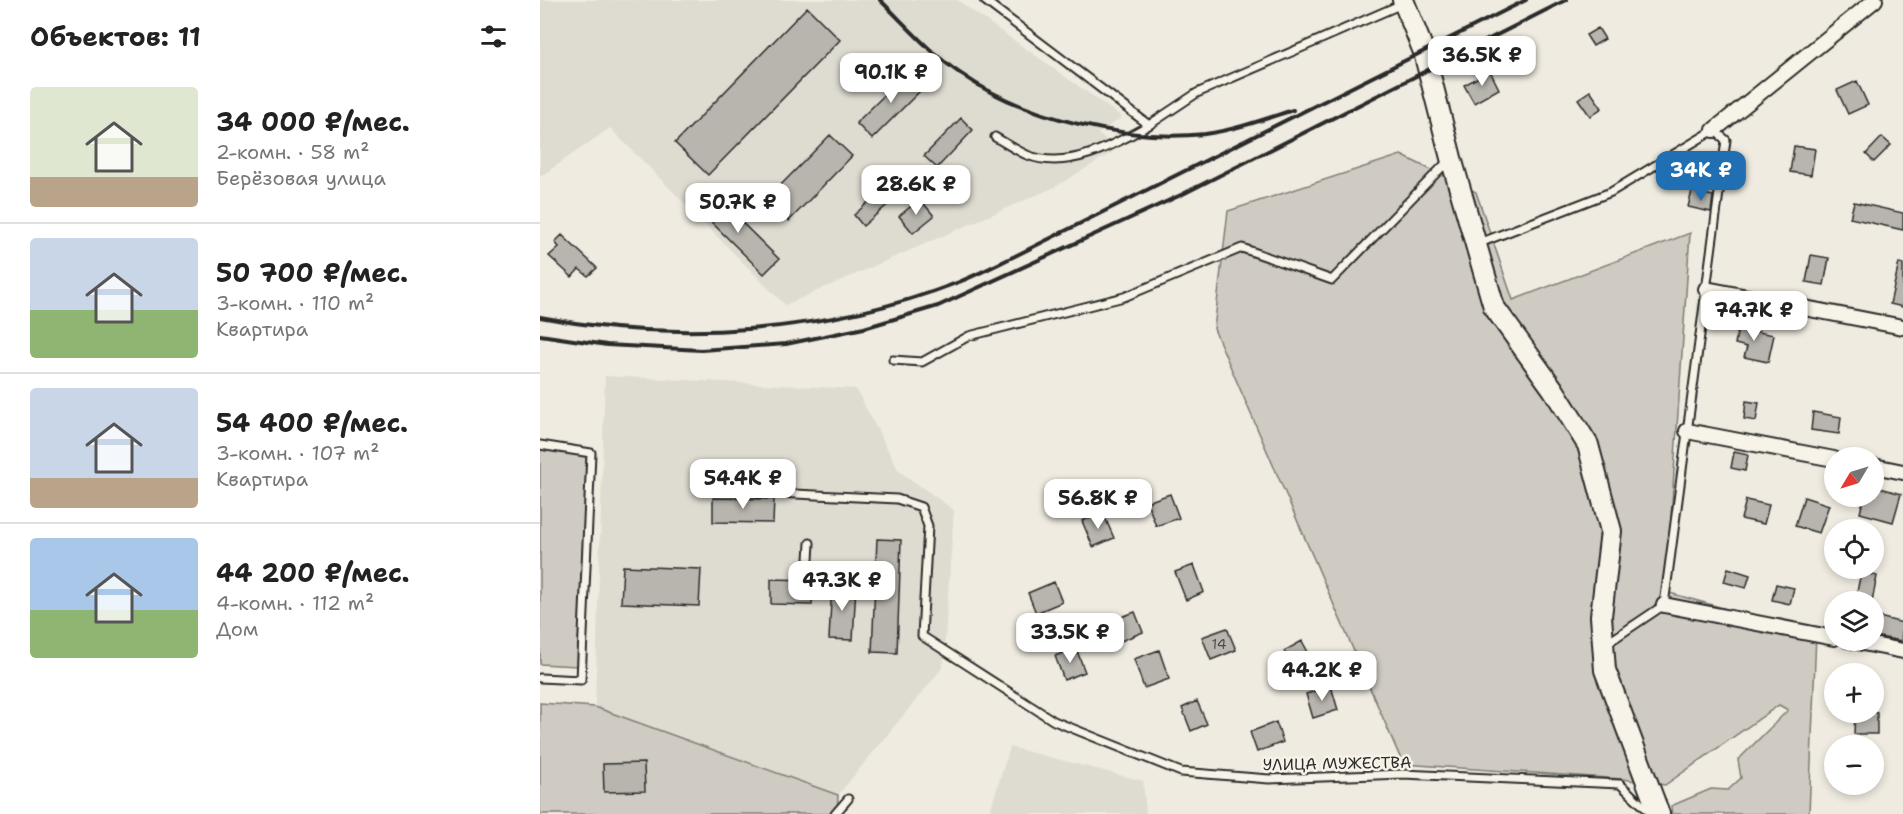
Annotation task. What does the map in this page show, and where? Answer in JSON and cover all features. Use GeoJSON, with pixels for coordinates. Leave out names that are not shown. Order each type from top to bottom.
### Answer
{"type":"FeatureCollection","features":[{"type":"Feature","properties":{"kind":"main road"},"geometry":{"type":"LineString","coordinates":[[1406,1],[1419,39],[1494,307],[1553,389],[1588,445],[1611,531],[1601,616],[1605,670],[1659,814]]}},
{"type":"Feature","properties":{"kind":"street"},"geometry":{"type":"LineString","coordinates":[[1714,130],[1875,0]]}},
{"type":"Feature","properties":{"kind":"street"},"geometry":{"type":"LineString","coordinates":[[1706,289],[1903,327]]}},
{"type":"Feature","properties":{"kind":"street"},"geometry":{"type":"LineString","coordinates":[[1687,430],[1824,457]]}},
{"type":"Feature","properties":{"kind":"street"},"geometry":{"type":"LineString","coordinates":[[1884,468],[1903,472]]}},
{"type":"Feature","properties":{"kind":"street"},"geometry":{"type":"LineString","coordinates":[[1664,605],[1824,636]]}},
{"type":"Feature","properties":{"kind":"street"},"geometry":{"type":"LineString","coordinates":[[1884,647],[1903,651]]}},
{"type":"Feature","properties":{"kind":"lane"},"geometry":{"type":"LineString","coordinates":[[984,0],[1149,125]]}},
{"type":"Feature","properties":{"kind":"lane"},"geometry":{"type":"LineString","coordinates":[[994,137],[1029,156],[1067,160],[1115,144],[1149,125],[1197,93],[1406,1]]}},
{"type":"Feature","properties":{"kind":"lane"},"geometry":{"type":"LineString","coordinates":[[1477,244],[1611,192],[1714,130],[1726,140],[1664,605],[1604,646]]}},
{"type":"Feature","properties":{"kind":"lane"},"geometry":{"type":"LineString","coordinates":[[893,360],[922,362],[969,336],[1124,297],[1242,248],[1332,280],[1451,158]]}},
{"type":"Feature","properties":{"kind":"lane"},"geometry":{"type":"LineString","coordinates":[[540,445],[591,453],[581,680],[540,678]]}},
{"type":"Feature","properties":{"kind":"lane","name":"УЛИЦА МУЖЕСТВА"},"geometry":{"type":"LineString","coordinates":[[716,490],[897,499],[921,507],[928,526],[922,636],[1054,721],[1181,772],[1269,779],[1403,774],[1620,784],[1652,814]]}},
{"type":"Feature","properties":{"kind":"lane"},"geometry":{"type":"LineString","coordinates":[[808,576],[810,543]]}},
{"type":"Feature","properties":{"kind":"lane"},"geometry":{"type":"LineString","coordinates":[[835,814],[848,800]]}},
{"type":"Feature","properties":{"kind":"shaded area"},"geometry":{"type":"Polygon","coordinates":[[[540,0],[957,0],[1122,117],[1098,134],[1119,148],[1055,187],[785,305],[610,128],[540,177],[540,0]]]}},
{"type":"Feature","properties":{"kind":"shaded area"},"geometry":{"type":"Polygon","coordinates":[[[1401,155],[1476,192],[1513,300],[1690,233],[1666,592],[1816,634],[1809,814],[1672,814],[1671,806],[1711,789],[1728,790],[1741,778],[1738,760],[1788,710],[1779,705],[1665,785],[1622,779],[1403,764],[1214,329],[1228,211],[1401,155]]]}},
{"type":"Feature","properties":{"kind":"shaded area"},"geometry":{"type":"Polygon","coordinates":[[[605,376],[856,389],[899,471],[954,510],[943,667],[838,795],[595,707],[605,376]]]}},
{"type":"Feature","properties":{"kind":"shaded area"},"geometry":{"type":"Polygon","coordinates":[[[540,448],[587,456],[577,666],[540,664],[540,448]]]}},
{"type":"Feature","properties":{"kind":"shaded area"},"geometry":{"type":"Polygon","coordinates":[[[540,703],[595,707],[838,795],[837,814],[540,814],[540,703]]]}},
{"type":"Feature","properties":{"kind":"shaded area"},"geometry":{"type":"Polygon","coordinates":[[[1010,747],[1143,781],[1146,814],[989,814],[1010,747]]]}},
{"type":"Feature","properties":{"kind":"building"},"geometry":{"type":"Polygon","coordinates":[[[807,7],[840,40],[708,175],[675,143],[807,7]]]}},
{"type":"Feature","properties":{"kind":"building"},"geometry":{"type":"Polygon","coordinates":[[[1598,28],[1605,39],[1593,46],[1586,35],[1598,28]]]}},
{"type":"Feature","properties":{"kind":"building"},"geometry":{"type":"Polygon","coordinates":[[[911,69],[926,85],[872,139],[856,123],[911,69]]]}},
{"type":"Feature","properties":{"kind":"building"},"geometry":{"type":"Polygon","coordinates":[[[1490,71],[1499,89],[1474,103],[1464,85],[1490,71]]]}},
{"type":"Feature","properties":{"kind":"building"},"geometry":{"type":"Polygon","coordinates":[[[1857,81],[1868,105],[1848,114],[1837,90],[1857,81]]]}},
{"type":"Feature","properties":{"kind":"building"},"geometry":{"type":"Polygon","coordinates":[[[1590,91],[1602,108],[1590,116],[1578,99],[1590,91]]]}},
{"type":"Feature","properties":{"kind":"building"},"geometry":{"type":"Polygon","coordinates":[[[961,118],[973,130],[937,168],[924,156],[961,118]]]}},
{"type":"Feature","properties":{"kind":"building"},"geometry":{"type":"Polygon","coordinates":[[[830,135],[852,156],[789,221],[767,199],[830,135]]]}},
{"type":"Feature","properties":{"kind":"building"},"geometry":{"type":"Polygon","coordinates":[[[1882,137],[1891,145],[1874,162],[1866,154],[1882,137]]]}},
{"type":"Feature","properties":{"kind":"building"},"geometry":{"type":"Polygon","coordinates":[[[1794,146],[1815,149],[1811,175],[1790,172],[1794,146]]]}},
{"type":"Feature","properties":{"kind":"building"},"geometry":{"type":"Polygon","coordinates":[[[882,190],[892,201],[863,226],[854,215],[882,190]]]}},
{"type":"Feature","properties":{"kind":"building"},"geometry":{"type":"Polygon","coordinates":[[[1692,191],[1713,196],[1711,212],[1688,207],[1692,191]]]}},
{"type":"Feature","properties":{"kind":"building"},"geometry":{"type":"Polygon","coordinates":[[[712,193],[779,259],[764,274],[697,208],[712,193]]]}},
{"type":"Feature","properties":{"kind":"building"},"geometry":{"type":"Polygon","coordinates":[[[920,199],[934,216],[913,233],[899,216],[920,199]]]}},
{"type":"Feature","properties":{"kind":"building"},"geometry":{"type":"Polygon","coordinates":[[[1854,202],[1903,213],[1903,230],[1850,218],[1854,202]]]}},
{"type":"Feature","properties":{"kind":"building"},"geometry":{"type":"Polygon","coordinates":[[[562,235],[597,268],[588,276],[579,269],[572,277],[549,256],[559,247],[555,242],[562,235]]]}},
{"type":"Feature","properties":{"kind":"building"},"geometry":{"type":"Polygon","coordinates":[[[1811,255],[1829,258],[1824,285],[1806,282],[1811,255]]]}},
{"type":"Feature","properties":{"kind":"building"},"geometry":{"type":"Polygon","coordinates":[[[1899,263],[1903,264],[1903,307],[1890,304],[1899,263]]]}},
{"type":"Feature","properties":{"kind":"building"},"geometry":{"type":"Polygon","coordinates":[[[1739,322],[1754,325],[1753,331],[1774,335],[1768,362],[1744,357],[1747,347],[1735,344],[1739,322]]]}},
{"type":"Feature","properties":{"kind":"building"},"geometry":{"type":"Polygon","coordinates":[[[1746,401],[1759,403],[1756,421],[1744,419],[1746,401]]]}},
{"type":"Feature","properties":{"kind":"building"},"geometry":{"type":"Polygon","coordinates":[[[1813,412],[1841,417],[1839,434],[1811,430],[1813,412]]]}},
{"type":"Feature","properties":{"kind":"building"},"geometry":{"type":"Polygon","coordinates":[[[1734,452],[1748,455],[1745,471],[1731,468],[1734,452]]]}},
{"type":"Feature","properties":{"kind":"building"},"geometry":{"type":"Polygon","coordinates":[[[1884,489],[1901,494],[1893,522],[1860,513],[1861,507],[1884,507],[1884,489]]]}},
{"type":"Feature","properties":{"kind":"building"},"geometry":{"type":"Polygon","coordinates":[[[1170,494],[1179,518],[1156,526],[1147,502],[1170,494]]]}},
{"type":"Feature","properties":{"kind":"building"},"geometry":{"type":"Polygon","coordinates":[[[1804,497],[1828,507],[1819,533],[1795,526],[1804,497]]]}},
{"type":"Feature","properties":{"kind":"building"},"geometry":{"type":"Polygon","coordinates":[[[713,498],[774,499],[773,523],[713,522],[713,498]]]}},
{"type":"Feature","properties":{"kind":"building"},"geometry":{"type":"Polygon","coordinates":[[[1746,500],[1769,505],[1764,524],[1741,519],[1746,500]]]}},
{"type":"Feature","properties":{"kind":"building"},"geometry":{"type":"Polygon","coordinates":[[[1103,513],[1114,538],[1093,547],[1082,521],[1103,513]]]}},
{"type":"Feature","properties":{"kind":"building"},"geometry":{"type":"Polygon","coordinates":[[[877,539],[901,540],[897,653],[872,652],[877,539]]]}},
{"type":"Feature","properties":{"kind":"building"},"geometry":{"type":"Polygon","coordinates":[[[1194,565],[1204,592],[1186,600],[1175,572],[1194,565]]]}},
{"type":"Feature","properties":{"kind":"building"},"geometry":{"type":"Polygon","coordinates":[[[623,566],[701,569],[699,606],[621,603],[623,566]]]}},
{"type":"Feature","properties":{"kind":"building"},"geometry":{"type":"Polygon","coordinates":[[[1728,568],[1750,575],[1746,588],[1724,582],[1728,568]]]}},
{"type":"Feature","properties":{"kind":"building"},"geometry":{"type":"Polygon","coordinates":[[[771,579],[813,580],[812,605],[771,604],[771,579]]]}},
{"type":"Feature","properties":{"kind":"building"},"geometry":{"type":"Polygon","coordinates":[[[1860,579],[1876,579],[1874,591],[1857,591],[1860,579]]]}},
{"type":"Feature","properties":{"kind":"building"},"geometry":{"type":"Polygon","coordinates":[[[1054,582],[1062,602],[1036,613],[1028,593],[1054,582]]]}},
{"type":"Feature","properties":{"kind":"building"},"geometry":{"type":"Polygon","coordinates":[[[832,584],[856,585],[853,640],[829,639],[832,584]]]}},
{"type":"Feature","properties":{"kind":"building"},"geometry":{"type":"Polygon","coordinates":[[[1776,584],[1794,588],[1790,604],[1772,600],[1776,584]]]}},
{"type":"Feature","properties":{"kind":"building"},"geometry":{"type":"Polygon","coordinates":[[[1135,612],[1143,632],[1121,641],[1113,620],[1135,612]]]}},
{"type":"Feature","properties":{"kind":"building"},"geometry":{"type":"Polygon","coordinates":[[[1884,618],[1903,623],[1901,641],[1884,638],[1884,618]]]}},
{"type":"Feature","properties":{"kind":"building"},"geometry":{"type":"Polygon","coordinates":[[[1227,628],[1236,650],[1211,660],[1202,637],[1227,628]]]}},
{"type":"Feature","properties":{"kind":"building"},"geometry":{"type":"Polygon","coordinates":[[[1302,641],[1314,663],[1296,672],[1284,651],[1302,641]]]}},
{"type":"Feature","properties":{"kind":"building"},"geometry":{"type":"Polygon","coordinates":[[[1076,648],[1085,672],[1064,680],[1055,656],[1076,648]]]}},
{"type":"Feature","properties":{"kind":"building"},"geometry":{"type":"Polygon","coordinates":[[[1159,650],[1169,679],[1144,688],[1134,659],[1159,650]]]}},
{"type":"Feature","properties":{"kind":"building"},"geometry":{"type":"Polygon","coordinates":[[[1331,686],[1338,710],[1313,718],[1306,694],[1331,686]]]}},
{"type":"Feature","properties":{"kind":"building"},"geometry":{"type":"Polygon","coordinates":[[[1197,701],[1207,724],[1191,731],[1182,708],[1197,701]]]}},
{"type":"Feature","properties":{"kind":"building"},"geometry":{"type":"Polygon","coordinates":[[[1276,722],[1283,742],[1257,752],[1250,732],[1276,722]]]}},
{"type":"Feature","properties":{"kind":"building"},"geometry":{"type":"Polygon","coordinates":[[[1854,723],[1877,723],[1877,734],[1854,734],[1854,723]]]}},
{"type":"Feature","properties":{"kind":"building"},"geometry":{"type":"Polygon","coordinates":[[[644,763],[645,791],[604,792],[603,764],[644,763]]]}},
{"type":"Feature","properties":{"kind":"railway"},"geometry":{"type":"LineString","coordinates":[[880,0],[929,48],[961,74],[1015,103],[1078,124],[1143,134],[1175,136],[1205,134],[1239,127],[1293,110]]}},
{"type":"Feature","properties":{"kind":"railway"},"geometry":{"type":"LineString","coordinates":[[540,317],[645,330],[752,329],[805,323],[858,313],[909,299],[959,282],[1017,255],[1526,0]]}},
{"type":"Feature","properties":{"kind":"railway"},"geometry":{"type":"LineString","coordinates":[[540,335],[607,345],[701,350],[786,344],[864,328],[938,306],[1183,194],[1566,0]]}}]}
